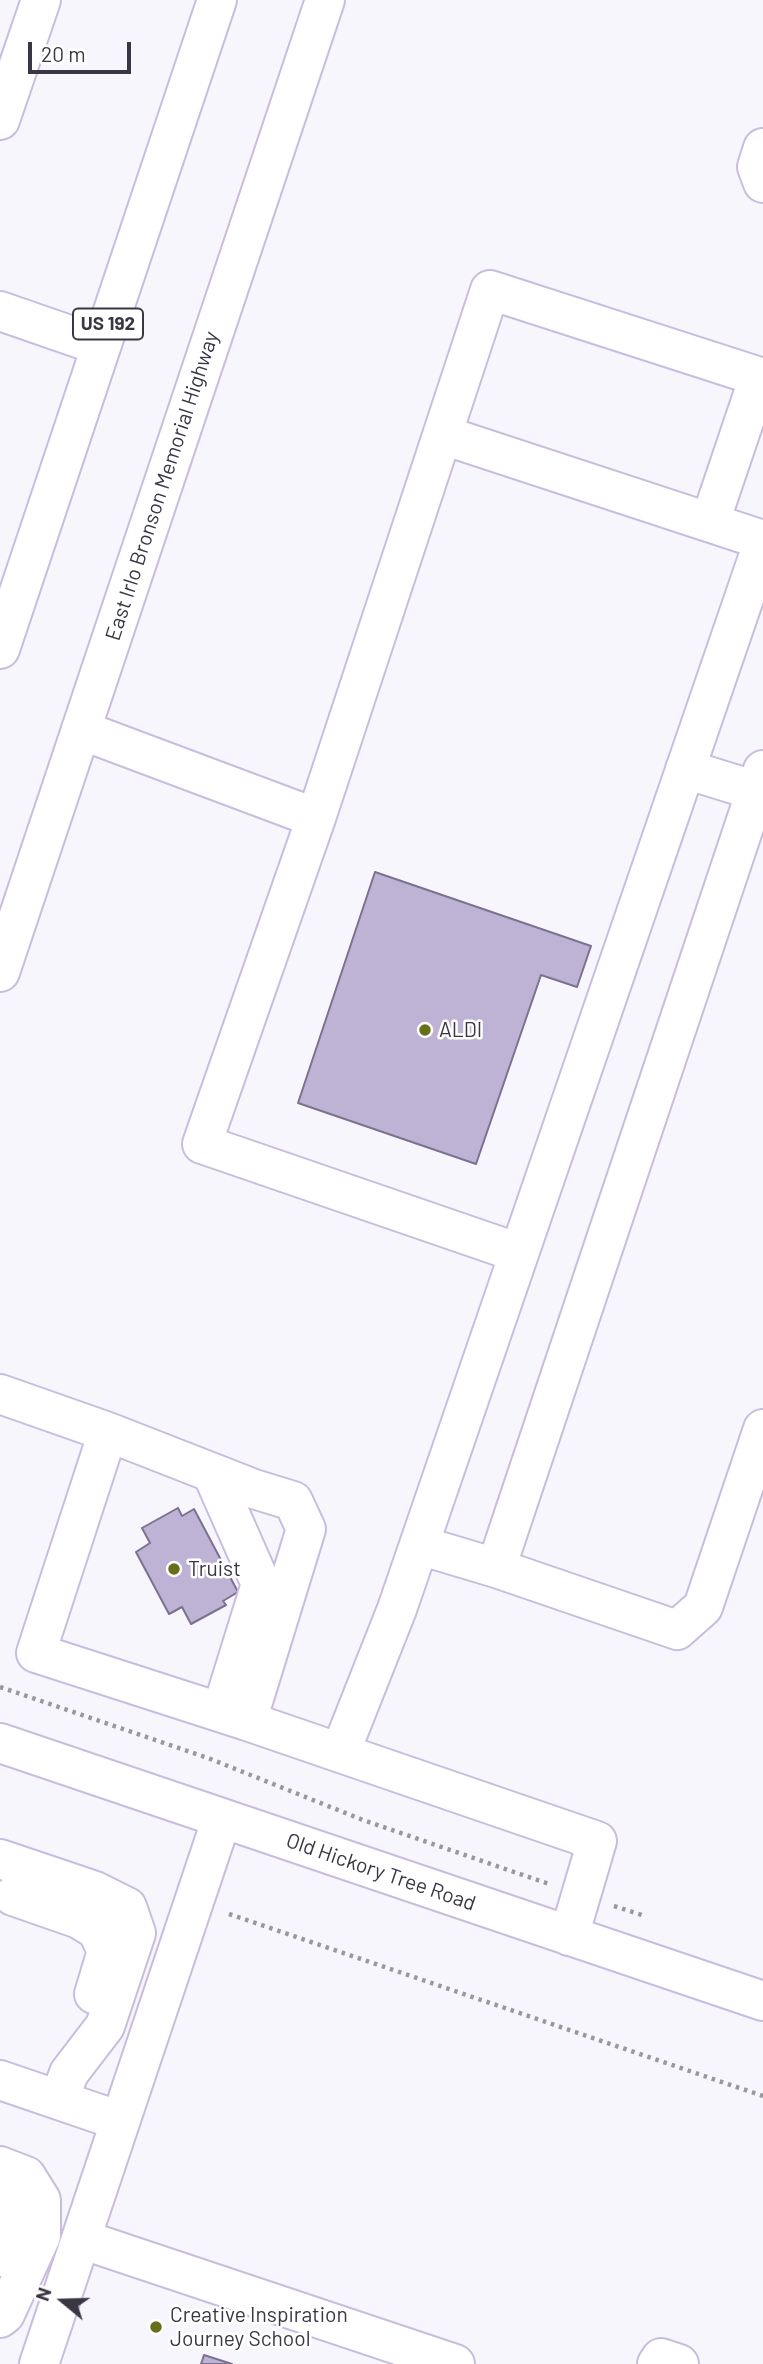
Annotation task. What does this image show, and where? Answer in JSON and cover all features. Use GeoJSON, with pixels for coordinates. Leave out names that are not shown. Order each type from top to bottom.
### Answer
{"type":"FeatureCollection","features":[{"type":"Feature","properties":{"kind":"main road"},"geometry":{"type":"LineString","coordinates":[[0,120],[41,0]]}},
{"type":"Feature","properties":{"kind":"main road","name":"US 192"},"geometry":{"type":"LineString","coordinates":[[0,649],[217,0]]}},
{"type":"Feature","properties":{"kind":"main road","name":"East Irlo Bronson Memorial Highway"},"geometry":{"type":"LineString","coordinates":[[0,972],[325,0]]}},
{"type":"Feature","properties":{"kind":"main road"},"geometry":{"type":"LineString","coordinates":[[763,148],[757,167],[763,183]]}},
{"type":"Feature","properties":{"kind":"main road"},"geometry":{"type":"LineString","coordinates":[[519,1253],[202,1144],[316,818],[490,290],[761,377],[709,522]]}},
{"type":"Feature","properties":{"kind":"main road"},"geometry":{"type":"LineString","coordinates":[[0,311],[101,346]]}},
{"type":"Feature","properties":{"kind":"main road"},"geometry":{"type":"LineString","coordinates":[[340,1753],[397,1609],[763,541],[443,435]]}},
{"type":"Feature","properties":{"kind":"main road"},"geometry":{"type":"LineString","coordinates":[[81,730],[316,818]]}},
{"type":"Feature","properties":{"kind":"main road"},"geometry":{"type":"LineString","coordinates":[[496,1568],[761,785],[685,769]]}},
{"type":"Feature","properties":{"kind":"main road"},"geometry":{"type":"LineString","coordinates":[[0,1394],[293,1501],[306,1529],[234,1716]]}},
{"type":"Feature","properties":{"kind":"main road"},"geometry":{"type":"LineString","coordinates":[[419,1545],[496,1568],[677,1630],[703,1607],[763,1429]]}},
{"type":"Feature","properties":{"kind":"main road"},"geometry":{"type":"LineString","coordinates":[[108,1432],[36,1653],[234,1716],[597,1841],[569,1936]]}},
{"type":"Feature","properties":{"kind":"main road"},"geometry":{"type":"LineString","coordinates":[[212,1473],[261,1584],[234,1716]]}},
{"type":"Feature","properties":{"kind":"main road","name":"Old Hickory Tree Road"},"geometry":{"type":"LineString","coordinates":[[0,1743],[763,2001]]}},
{"type":"Feature","properties":{"kind":"main road"},"geometry":{"type":"LineString","coordinates":[[39,2364],[222,1818]]}},
{"type":"Feature","properties":{"kind":"main road"},"geometry":{"type":"LineString","coordinates":[[0,1859],[95,1891],[127,1907],[136,1933],[105,2026],[64,2086]]}},
{"type":"Feature","properties":{"kind":"main road"},"geometry":{"type":"LineString","coordinates":[[13,1895],[79,1919],[97,1930],[107,1951],[64,2086]]}},
{"type":"Feature","properties":{"kind":"main road"},"geometry":{"type":"LineString","coordinates":[[0,2080],[64,2086],[120,2121]]}},
{"type":"Feature","properties":{"kind":"main road"},"geometry":{"type":"LineString","coordinates":[[0,2166],[26,2176],[41,2200],[41,2236],[5,2314],[0,2318]]}},
{"type":"Feature","properties":{"kind":"main road"},"geometry":{"type":"LineString","coordinates":[[0,2180],[14,2196],[10,2224],[0,2258]]}},
{"type":"Feature","properties":{"kind":"main road"},"geometry":{"type":"LineString","coordinates":[[81,2239],[456,2364]]}},
{"type":"Feature","properties":{"kind":"main road"},"geometry":{"type":"LineString","coordinates":[[657,2364],[661,2358],[679,2364]]}},
{"type":"Feature","properties":{"kind":"path"},"geometry":{"type":"LineString","coordinates":[[0,1687],[208,1758],[363,1820],[642,1914]]}},
{"type":"Feature","properties":{"kind":"path"},"geometry":{"type":"LineString","coordinates":[[193,1901],[763,2096]]}},
{"type":"Feature","properties":{"kind":"building"},"geometry":{"type":"Polygon","coordinates":[[[375,872],[591,946],[577,987],[541,975],[476,1164],[298,1103],[375,872]]]}},
{"type":"Feature","properties":{"kind":"building"},"geometry":{"type":"Polygon","coordinates":[[[178,1508],[182,1516],[194,1509],[238,1592],[223,1601],[226,1605],[191,1624],[182,1607],[169,1614],[136,1552],[150,1543],[142,1528],[178,1508]]]}},
{"type":"Feature","properties":{"kind":"building"},"geometry":{"type":"Polygon","coordinates":[[[204,2355],[232,2364],[201,2364],[204,2355]]]}},
{"type":"Feature","properties":{"kind":"place","name":"ALDI"},"geometry":{"type":"Point","coordinates":[425,1030]}},
{"type":"Feature","properties":{"kind":"place","name":"Truist"},"geometry":{"type":"Point","coordinates":[174,1569]}},
{"type":"Feature","properties":{"kind":"place","name":"Creative Inspiration Journey School"},"geometry":{"type":"Point","coordinates":[156,2327]}}]}
